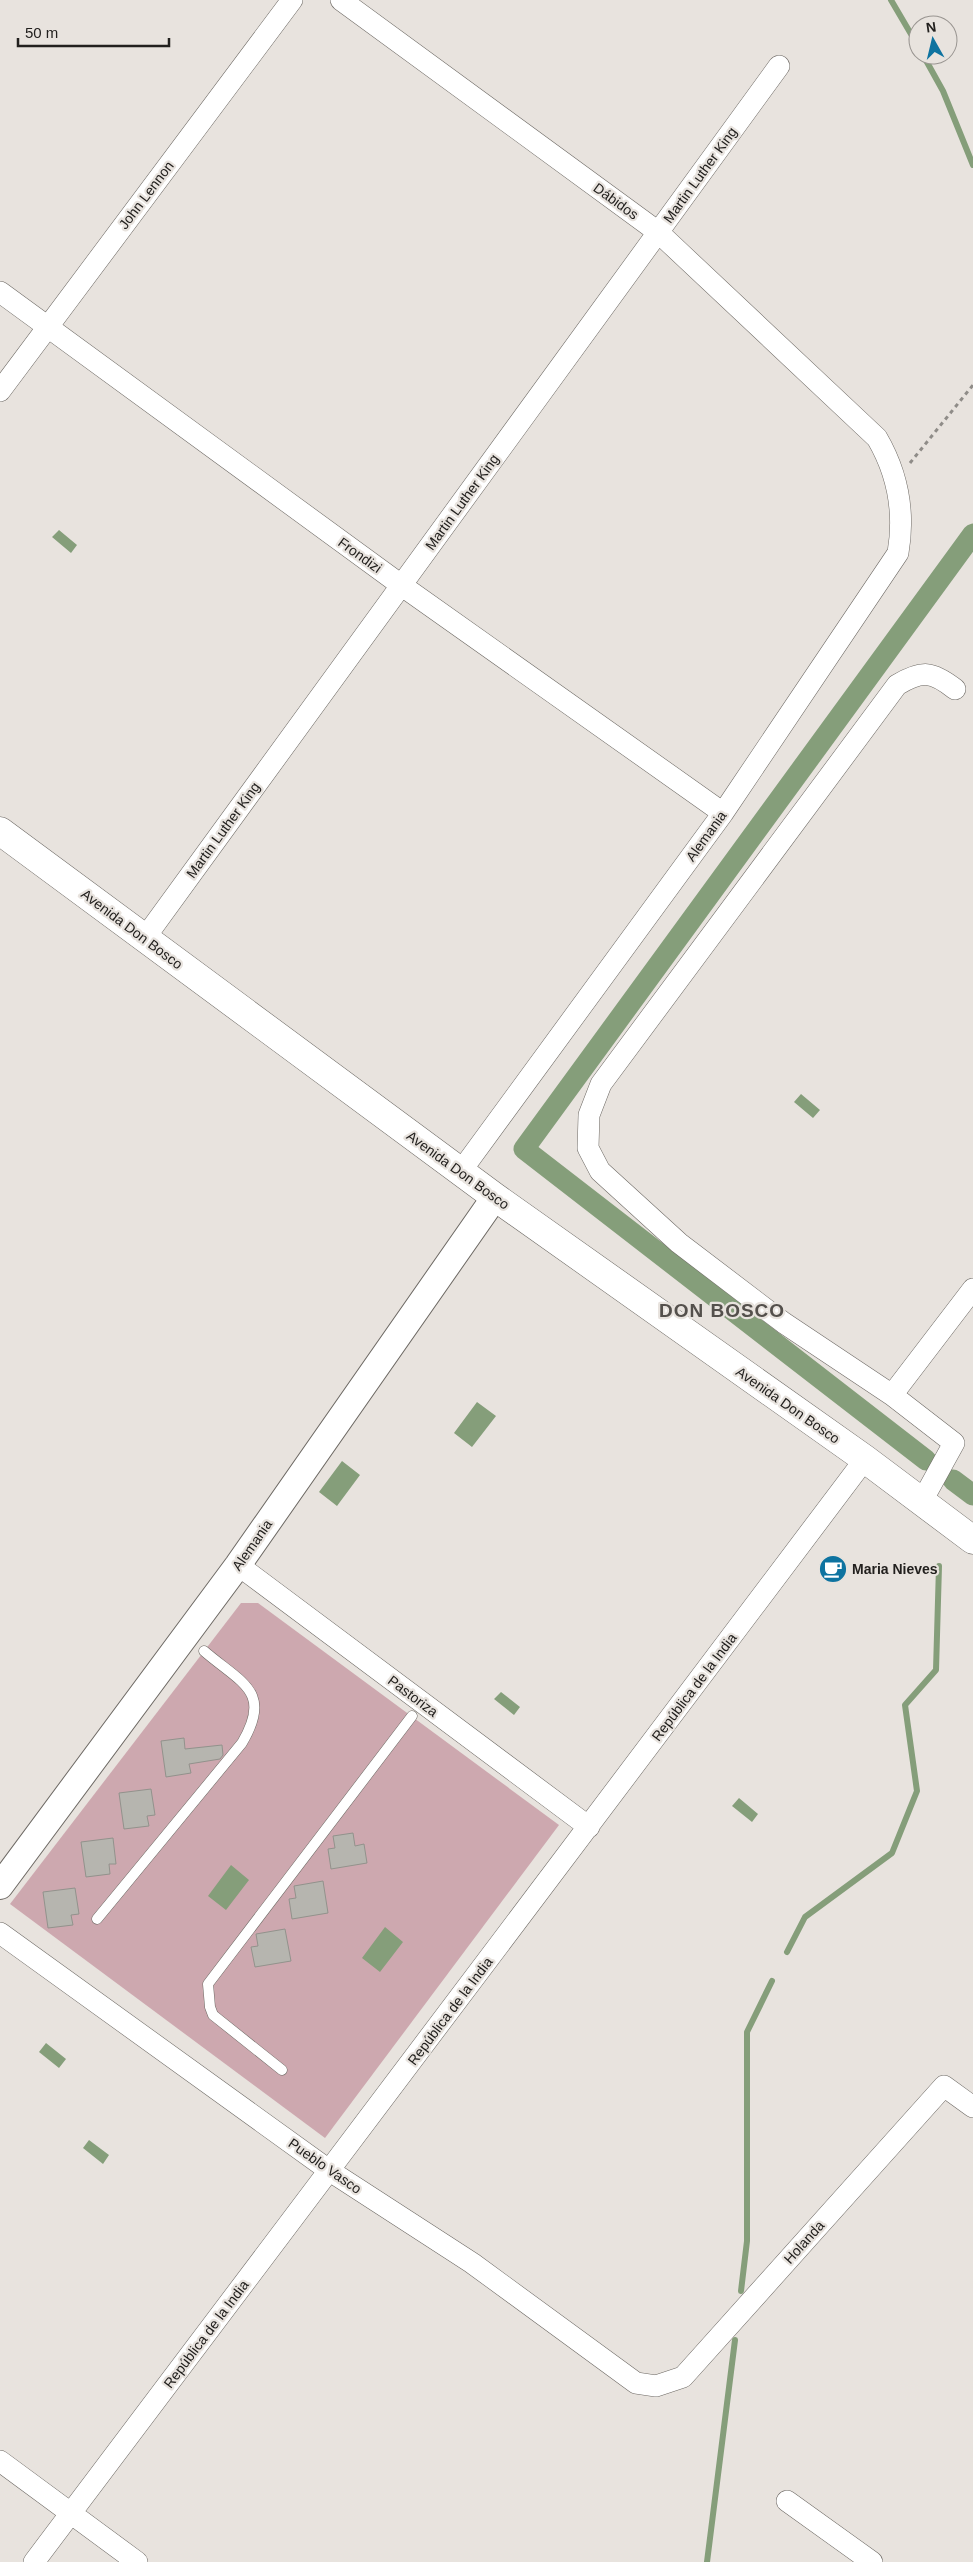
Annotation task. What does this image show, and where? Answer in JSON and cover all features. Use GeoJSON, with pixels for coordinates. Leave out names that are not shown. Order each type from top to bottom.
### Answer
{"type":"FeatureCollection","features":[{"type":"Feature","properties":{"kind":"main road","name":"Avenida Don Bosco"},"geometry":{"type":"LineString","coordinates":[[0,831],[495,1197],[865,1459],[973,1540]]}},
{"type":"Feature","properties":{"kind":"street","name":"John Lennon"},"geometry":{"type":"LineString","coordinates":[[0,391],[292,0]]}},
{"type":"Feature","properties":{"kind":"street","name":"Dábidos"},"geometry":{"type":"LineString","coordinates":[[341,0],[658,232],[877,438],[887,456],[896,481]]}},
{"type":"Feature","properties":{"kind":"street","name":"Martin Luther King"},"geometry":{"type":"LineString","coordinates":[[144,938],[779,66]]}},
{"type":"Feature","properties":{"kind":"street","name":"Frondizi"},"geometry":{"type":"LineString","coordinates":[[0,292],[401,585],[723,813]]}},
{"type":"Feature","properties":{"kind":"street","name":"Alemania"},"geometry":{"type":"LineString","coordinates":[[461,1172],[723,813],[898,553],[902,530],[901,506],[896,481]]}},
{"type":"Feature","properties":{"kind":"street"},"geometry":{"type":"LineString","coordinates":[[922,1501],[954,1444],[892,1395],[784,1323],[679,1243],[600,1171],[588,1148],[589,1115],[602,1084],[897,685],[915,674],[938,675],[955,689]]}},
{"type":"Feature","properties":{"kind":"street","name":"Alemania"},"geometry":{"type":"LineString","coordinates":[[0,1886],[238,1565],[495,1197]]}},
{"type":"Feature","properties":{"kind":"street"},"geometry":{"type":"LineString","coordinates":[[892,1395],[973,1289]]}},
{"type":"Feature","properties":{"kind":"street","name":"República de la India"},"geometry":{"type":"LineString","coordinates":[[34,2562],[865,1459]]}},
{"type":"Feature","properties":{"kind":"street","name":"Pastoriza"},"geometry":{"type":"LineString","coordinates":[[238,1565],[588,1827]]}},
{"type":"Feature","properties":{"kind":"street","name":"Pueblo Vasco"},"geometry":{"type":"LineString","coordinates":[[0,1933],[330,2171],[472,2263],[636,2383],[656,2386]]}},
{"type":"Feature","properties":{"kind":"street","name":"Holanda"},"geometry":{"type":"LineString","coordinates":[[656,2386],[683,2377],[944,2086],[973,2107]]}},
{"type":"Feature","properties":{"kind":"street"},"geometry":{"type":"LineString","coordinates":[[0,2461],[137,2562]]}},
{"type":"Feature","properties":{"kind":"street"},"geometry":{"type":"LineString","coordinates":[[787,2501],[872,2562]]}},
{"type":"Feature","properties":{"kind":"lane"},"geometry":{"type":"LineString","coordinates":[[98,1919],[242,1743],[252,1726],[257,1709],[250,1690],[204,1651]]}},
{"type":"Feature","properties":{"kind":"lane"},"geometry":{"type":"LineString","coordinates":[[282,2070],[213,2015],[210,2007],[208,1984],[412,1716]]}},
{"type":"Feature","properties":{"kind":"path"},"geometry":{"type":"LineString","coordinates":[[896,481],[973,385]]}},
{"type":"Feature","properties":{"kind":"shaded area"},"geometry":{"type":"Polygon","coordinates":[[[59,530],[77,545],[71,553],[52,537],[59,530]]]}},
{"type":"Feature","properties":{"kind":"shaded area"},"geometry":{"type":"Polygon","coordinates":[[[801,1094],[820,1110],[813,1118],[794,1102],[801,1094]]]}},
{"type":"Feature","properties":{"kind":"shaded area"},"geometry":{"type":"Polygon","coordinates":[[[477,1402],[496,1416],[472,1447],[454,1433],[477,1402]]]}},
{"type":"Feature","properties":{"kind":"shaded area"},"geometry":{"type":"Polygon","coordinates":[[[342,1461],[360,1475],[337,1506],[319,1492],[342,1461]]]}},
{"type":"Feature","properties":{"kind":"shaded area"},"geometry":{"type":"Polygon","coordinates":[[[241,1603],[258,1603],[559,1825],[325,2138],[10,1904],[241,1603]]]}},
{"type":"Feature","properties":{"kind":"shaded area"},"geometry":{"type":"Polygon","coordinates":[[[501,1692],[520,1707],[514,1715],[494,1699],[501,1692]]]}},
{"type":"Feature","properties":{"kind":"shaded area"},"geometry":{"type":"Polygon","coordinates":[[[739,1798],[758,1814],[752,1822],[732,1806],[739,1798]]]}},
{"type":"Feature","properties":{"kind":"shaded area"},"geometry":{"type":"Polygon","coordinates":[[[231,1865],[249,1880],[226,1910],[208,1896],[231,1865]]]}},
{"type":"Feature","properties":{"kind":"shaded area"},"geometry":{"type":"Polygon","coordinates":[[[385,1927],[403,1942],[380,1972],[362,1958],[385,1927]]]}},
{"type":"Feature","properties":{"kind":"shaded area"},"geometry":{"type":"Polygon","coordinates":[[[46,2043],[66,2059],[59,2068],[39,2052],[46,2043]]]}},
{"type":"Feature","properties":{"kind":"shaded area"},"geometry":{"type":"Polygon","coordinates":[[[89,2140],[109,2155],[103,2164],[83,2148],[89,2140]]]}},
{"type":"Feature","properties":{"kind":"building"},"geometry":{"type":"Polygon","coordinates":[[[184,1738],[185,1749],[222,1745],[223,1755],[220,1759],[189,1764],[191,1773],[166,1777],[161,1741],[184,1738]]]}},
{"type":"Feature","properties":{"kind":"building"},"geometry":{"type":"Polygon","coordinates":[[[151,1789],[155,1815],[147,1816],[149,1826],[124,1829],[119,1793],[151,1789]]]}},
{"type":"Feature","properties":{"kind":"building"},"geometry":{"type":"Polygon","coordinates":[[[353,1833],[355,1846],[364,1844],[367,1863],[331,1869],[328,1849],[335,1848],[333,1836],[353,1833]]]}},
{"type":"Feature","properties":{"kind":"building"},"geometry":{"type":"Polygon","coordinates":[[[113,1838],[116,1864],[109,1864],[110,1874],[86,1877],[81,1842],[113,1838]]]}},
{"type":"Feature","properties":{"kind":"building"},"geometry":{"type":"Polygon","coordinates":[[[323,1881],[328,1913],[292,1919],[289,1899],[296,1898],[294,1886],[323,1881]]]}},
{"type":"Feature","properties":{"kind":"building"},"geometry":{"type":"Polygon","coordinates":[[[75,1888],[79,1914],[71,1915],[73,1925],[48,1928],[43,1892],[75,1888]]]}},
{"type":"Feature","properties":{"kind":"building"},"geometry":{"type":"Polygon","coordinates":[[[285,1929],[291,1961],[255,1967],[251,1947],[258,1946],[256,1934],[285,1929]]]}},
{"type":"Feature","properties":{"kind":"waterway"},"geometry":{"type":"LineString","coordinates":[[891,0],[908,29]]}},
{"type":"Feature","properties":{"kind":"waterway"},"geometry":{"type":"LineString","coordinates":[[929,65],[943,91],[973,165]]}},
{"type":"Feature","properties":{"kind":"waterway"},"geometry":{"type":"LineString","coordinates":[[926,1460],[524,1149],[973,534]]}},
{"type":"Feature","properties":{"kind":"waterway"},"geometry":{"type":"LineString","coordinates":[[953,1480],[973,1495]]}},
{"type":"Feature","properties":{"kind":"waterway"},"geometry":{"type":"LineString","coordinates":[[787,1952],[805,1917],[892,1853],[917,1791],[905,1705],[936,1670],[939,1566]]}},
{"type":"Feature","properties":{"kind":"waterway"},"geometry":{"type":"LineString","coordinates":[[741,2291],[747,2241],[747,2032],[772,1981]]}},
{"type":"Feature","properties":{"kind":"waterway"},"geometry":{"type":"LineString","coordinates":[[707,2562],[735,2340]]}},
{"type":"Feature","properties":{"kind":"place","name":"Maria Nieves"},"geometry":{"type":"Point","coordinates":[833,1569]}},
{"type":"Feature","properties":{"kind":"district","name":"DON BOSCO"},"geometry":{"type":"Point","coordinates":[722,1310]}}]}
